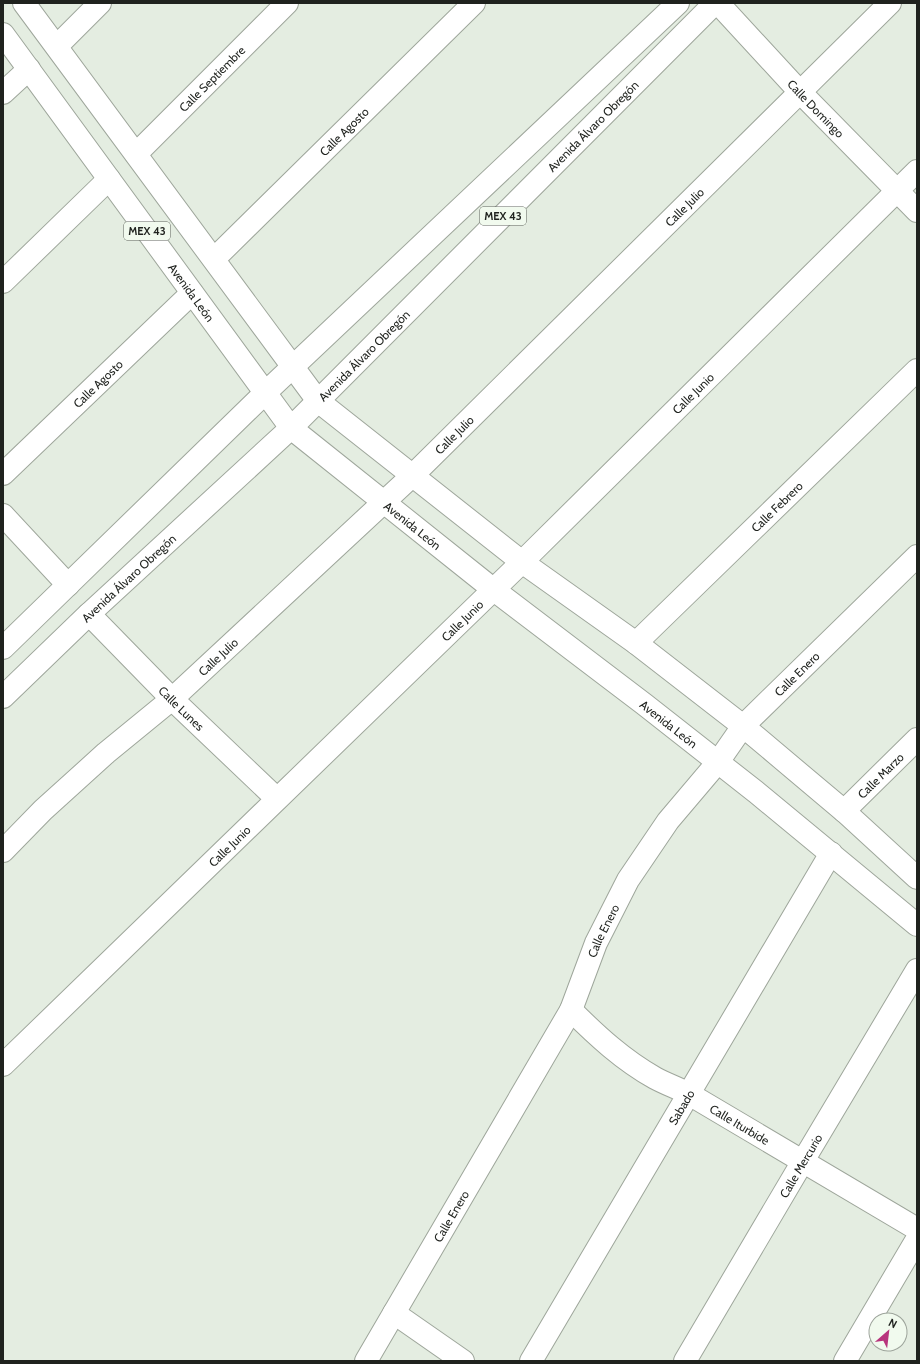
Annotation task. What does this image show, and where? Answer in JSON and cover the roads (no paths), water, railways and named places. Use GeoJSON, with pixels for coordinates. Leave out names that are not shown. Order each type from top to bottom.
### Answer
{"type":"FeatureCollection","features":[{"type":"Feature","properties":{"kind":"street","name":"MEX 43"},"geometry":{"type":"LineString","coordinates":[[24,3],[318,401]]}},
{"type":"Feature","properties":{"kind":"street"},"geometry":{"type":"LineString","coordinates":[[56,46],[100,3]]}},
{"type":"Feature","properties":{"kind":"street","name":"Calle Septiembre"},"geometry":{"type":"LineString","coordinates":[[136,154],[287,3]]}},
{"type":"Feature","properties":{"kind":"street","name":"Calle Agosto"},"geometry":{"type":"LineString","coordinates":[[214,259],[474,3]]}},
{"type":"Feature","properties":{"kind":"street","name":"MEX 43"},"geometry":{"type":"LineString","coordinates":[[265,393],[678,3]]}},
{"type":"Feature","properties":{"kind":"street","name":"Calle Domingo"},"geometry":{"type":"LineString","coordinates":[[716,3],[800,92],[917,211]]}},
{"type":"Feature","properties":{"kind":"street","name":"Avenida Álvaro Obregón"},"geometry":{"type":"LineString","coordinates":[[3,697],[89,614],[291,428],[716,3]]}},
{"type":"Feature","properties":{"kind":"street","name":"Calle Julio"},"geometry":{"type":"LineString","coordinates":[[3,851],[43,810],[106,753],[172,698],[385,502],[890,3]]}},
{"type":"Feature","properties":{"kind":"street","name":"Avenida León"},"geometry":{"type":"LineString","coordinates":[[3,34],[291,428],[494,590],[718,762],[917,925]]}},
{"type":"Feature","properties":{"kind":"street"},"geometry":{"type":"LineString","coordinates":[[3,93],[28,69]]}},
{"type":"Feature","properties":{"kind":"street","name":"Calle Junio"},"geometry":{"type":"LineString","coordinates":[[3,1065],[494,590],[917,171]]}},
{"type":"Feature","properties":{"kind":"street"},"geometry":{"type":"LineString","coordinates":[[3,282],[109,179]]}},
{"type":"Feature","properties":{"kind":"street","name":"Calle Agosto"},"geometry":{"type":"LineString","coordinates":[[3,474],[192,293]]}},
{"type":"Feature","properties":{"kind":"street","name":"Calle Febrero"},"geometry":{"type":"LineString","coordinates":[[636,643],[917,370]]}},
{"type":"Feature","properties":{"kind":"street"},"geometry":{"type":"LineString","coordinates":[[3,648],[265,393]]}},
{"type":"Feature","properties":{"kind":"street"},"geometry":{"type":"LineString","coordinates":[[318,401],[522,562],[636,643],[743,726],[844,811],[917,878]]}},
{"type":"Feature","properties":{"kind":"street"},"geometry":{"type":"LineString","coordinates":[[3,515],[68,585]]}},
{"type":"Feature","properties":{"kind":"street","name":"Calle Enero"},"geometry":{"type":"LineString","coordinates":[[366,1361],[571,1010],[596,943],[628,880],[668,821],[718,762],[743,726],[917,556]]}},
{"type":"Feature","properties":{"kind":"street","name":"Calle Lunes"},"geometry":{"type":"LineString","coordinates":[[89,614],[172,698],[277,799]]}},
{"type":"Feature","properties":{"kind":"street","name":"Calle Marzo"},"geometry":{"type":"LineString","coordinates":[[844,811],[917,740]]}},
{"type":"Feature","properties":{"kind":"street","name":"Sabado"},"geometry":{"type":"LineString","coordinates":[[531,1361],[830,853]]}},
{"type":"Feature","properties":{"kind":"street","name":"Calle Mercurio"},"geometry":{"type":"LineString","coordinates":[[685,1361],[917,970]]}},
{"type":"Feature","properties":{"kind":"street","name":"Calle Iturbide"},"geometry":{"type":"LineString","coordinates":[[571,1010],[596,1036],[625,1059],[656,1078],[689,1094],[917,1228]]}},
{"type":"Feature","properties":{"kind":"street"},"geometry":{"type":"LineString","coordinates":[[845,1361],[917,1239]]}},
{"type":"Feature","properties":{"kind":"street"},"geometry":{"type":"LineString","coordinates":[[394,1313],[463,1361]]}}]}
